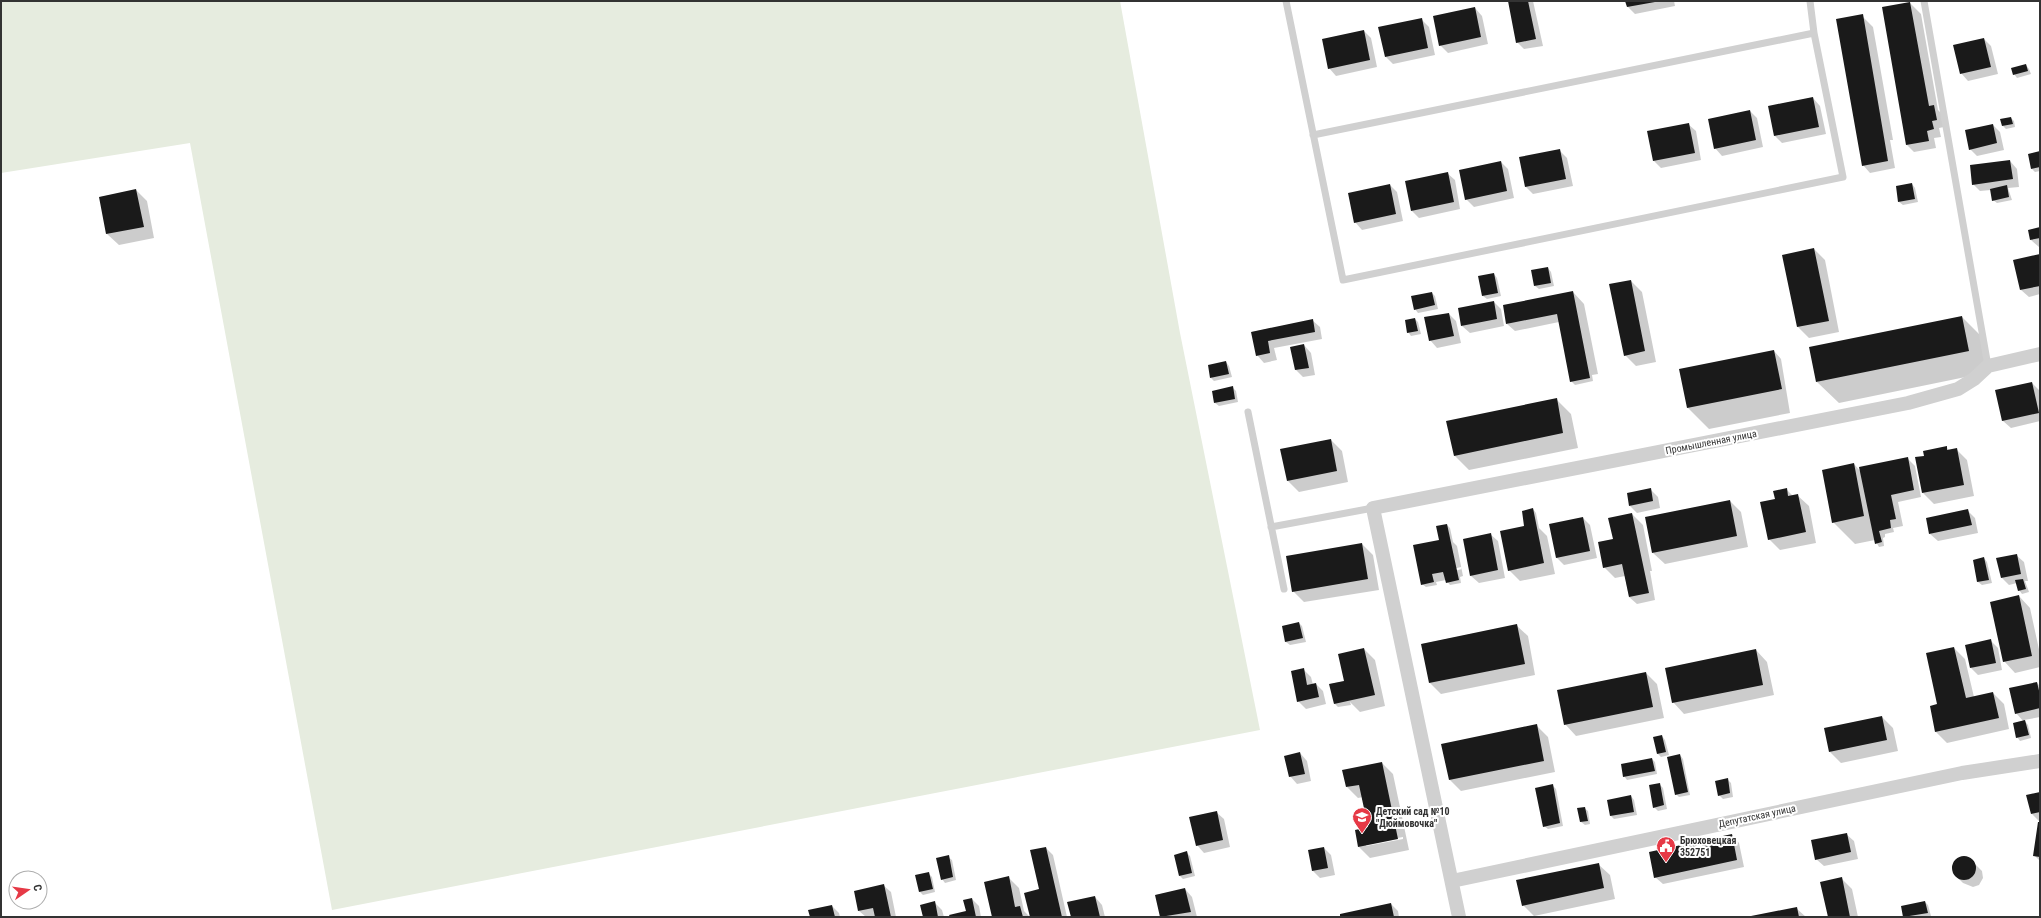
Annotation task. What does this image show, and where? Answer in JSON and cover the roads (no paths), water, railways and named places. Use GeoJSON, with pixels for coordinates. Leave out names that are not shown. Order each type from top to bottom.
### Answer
{"type":"FeatureCollection","features":[{"type":"Feature","properties":{"kind":"street","name":"Промышленная улица"},"geometry":{"type":"LineString","coordinates":[[1373,508],[1908,403],[1958,389],[1974,379],[1988,366],[2040,354]]}},
{"type":"Feature","properties":{"kind":"street"},"geometry":{"type":"LineString","coordinates":[[1373,508],[1459,917]]}},
{"type":"Feature","properties":{"kind":"street","name":"Депутатская улица"},"geometry":{"type":"LineString","coordinates":[[1452,881],[1962,773],[2040,761]]}},
{"type":"Feature","properties":{"kind":"lane"},"geometry":{"type":"LineString","coordinates":[[1286,1],[1343,280],[1843,178],[1814,33],[1810,1]]}},
{"type":"Feature","properties":{"kind":"lane"},"geometry":{"type":"LineString","coordinates":[[1924,1],[1988,366]]}},
{"type":"Feature","properties":{"kind":"lane"},"geometry":{"type":"LineString","coordinates":[[1313,135],[1814,33]]}},
{"type":"Feature","properties":{"kind":"lane"},"geometry":{"type":"LineString","coordinates":[[1248,412],[1284,589]]}},
{"type":"Feature","properties":{"kind":"lane"},"geometry":{"type":"LineString","coordinates":[[1271,527],[1373,508]]}},
{"type":"Feature","properties":{"kind":"place","name":"Детский сад №10 \"Дюймовочка\""},"geometry":{"type":"Point","coordinates":[1362,834]}},
{"type":"Feature","properties":{"kind":"place","name":"Брюховецкая 352751"},"geometry":{"type":"Point","coordinates":[1666,863]}}]}
